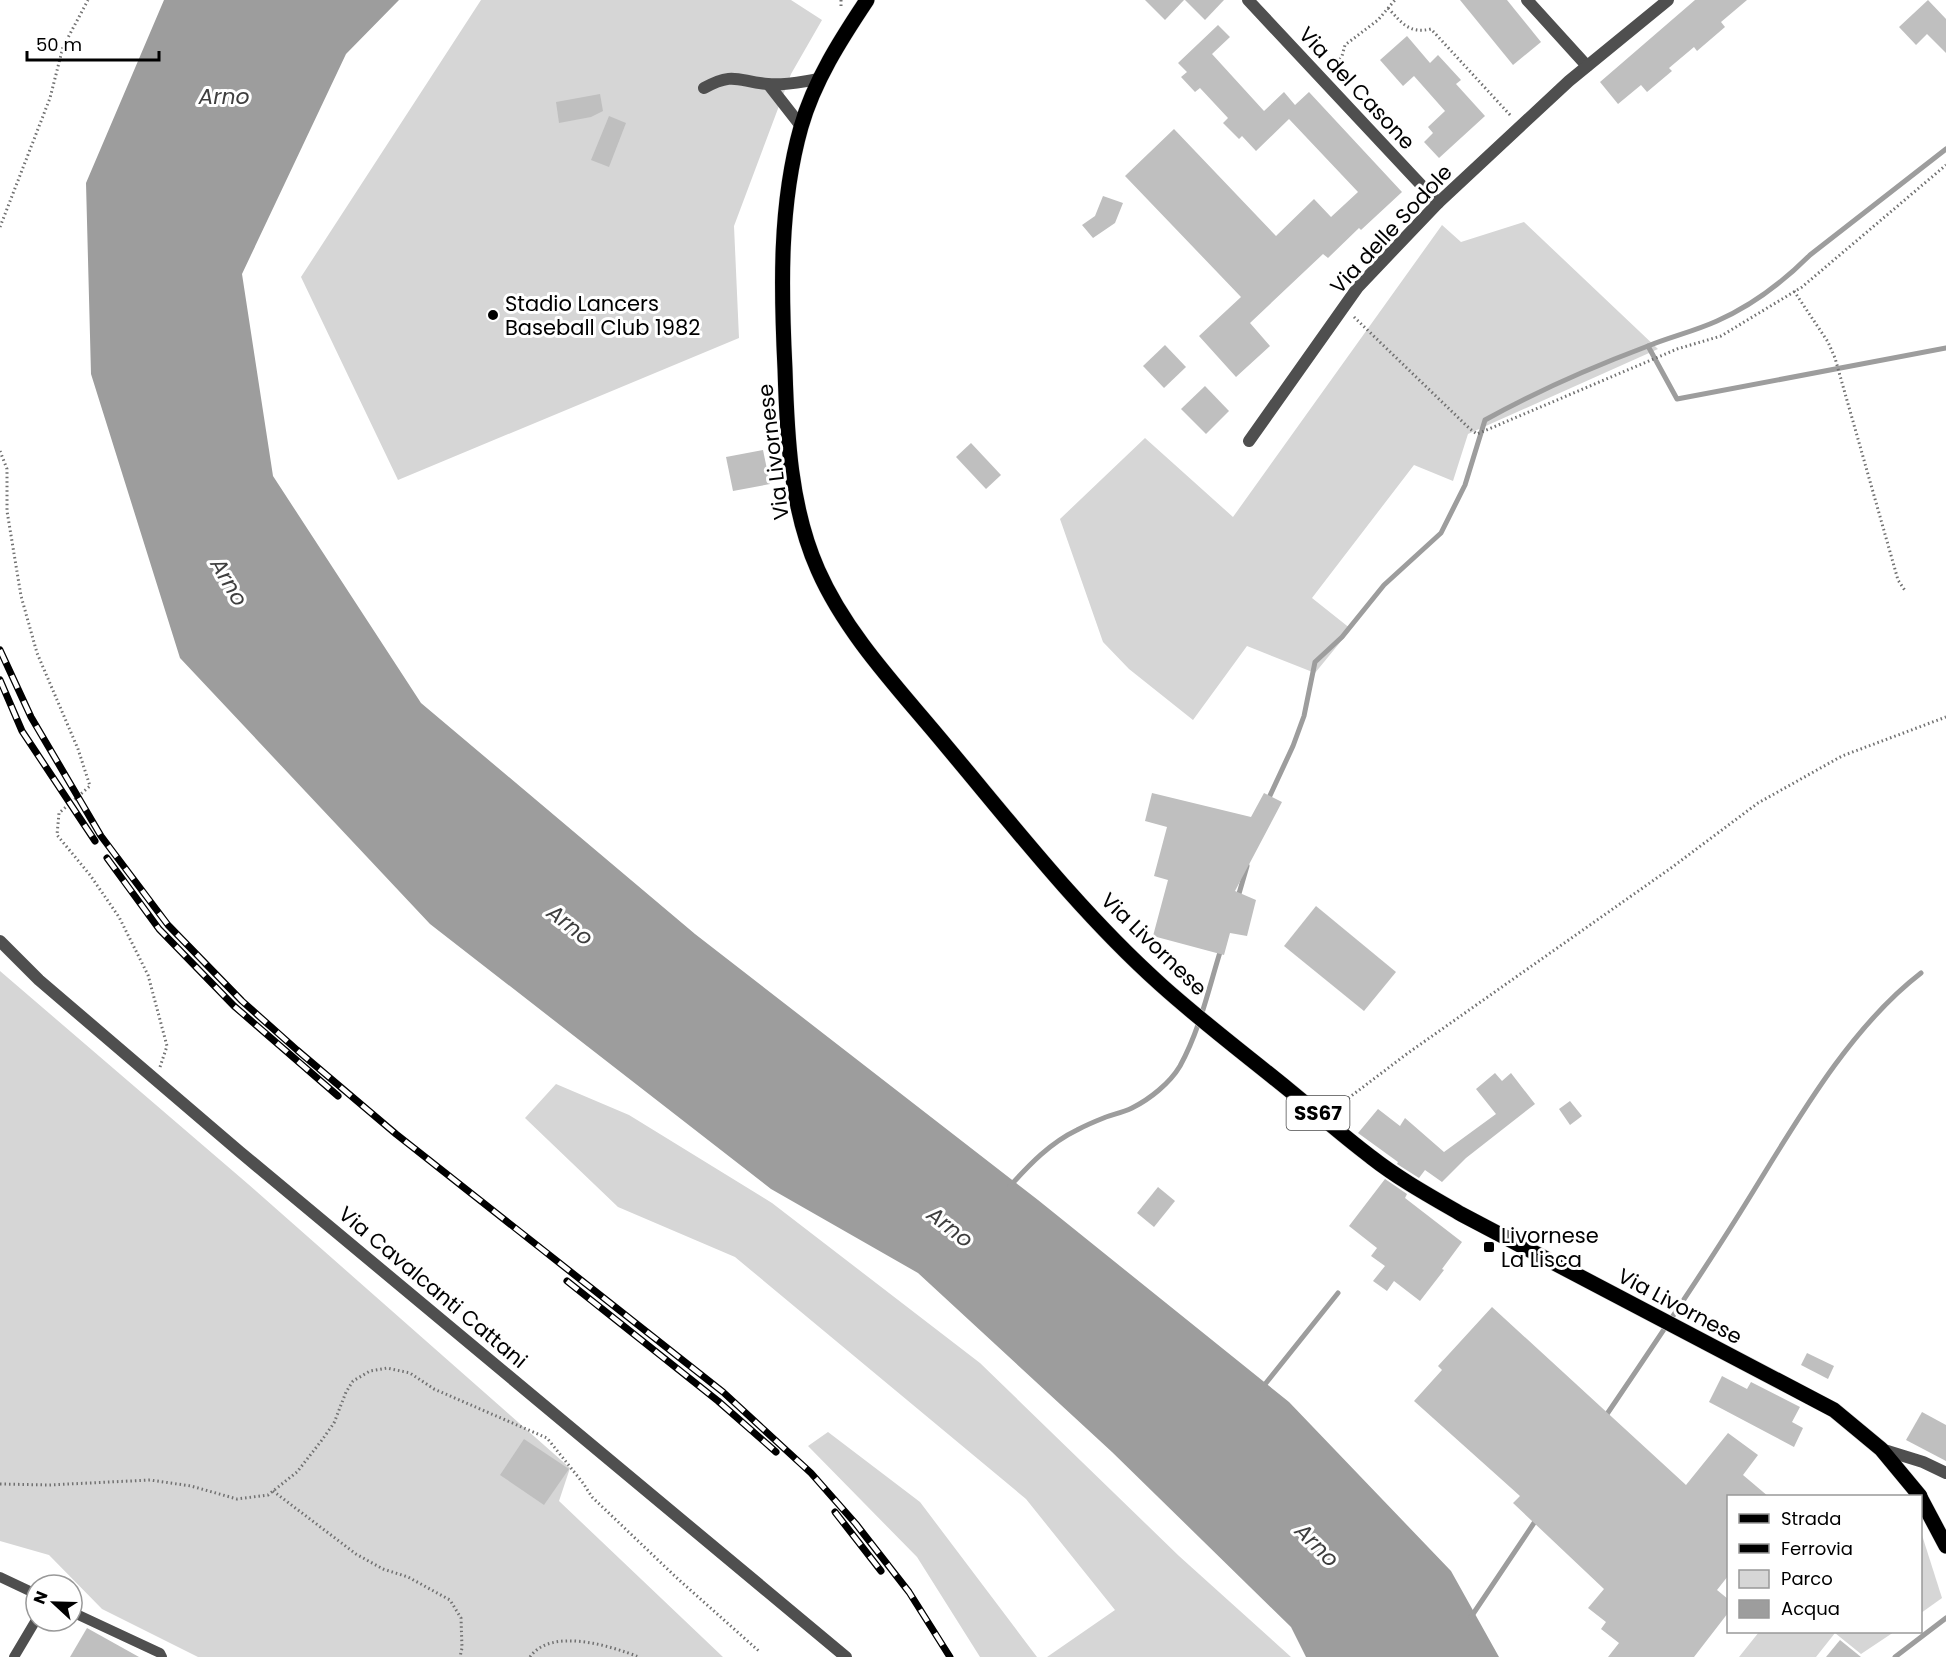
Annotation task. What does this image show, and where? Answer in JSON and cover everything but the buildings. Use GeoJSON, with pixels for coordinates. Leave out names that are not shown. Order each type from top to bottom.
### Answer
{"type":"FeatureCollection","features":[{"type":"Feature","properties":{"kind":"main road","name":"Via Livornese"},"geometry":{"type":"LineString","coordinates":[[867,0],[820,79],[801,126],[788,191],[783,327],[786,415],[798,511],[816,566],[828,591],[862,642],[1035,852],[1106,930],[1159,983],[1370,1157],[1412,1186],[1461,1214],[1834,1410],[1881,1449],[1918,1495]]}},
{"type":"Feature","properties":{"kind":"main road","name":"Via Livornese"},"geometry":{"type":"LineString","coordinates":[[1922,1501],[1946,1546]]}},
{"type":"Feature","properties":{"kind":"street","name":"Via del Casone"},"geometry":{"type":"LineString","coordinates":[[1248,0],[1438,203]]}},
{"type":"Feature","properties":{"kind":"street"},"geometry":{"type":"LineString","coordinates":[[1527,0],[1587,66]]}},
{"type":"Feature","properties":{"kind":"street","name":"Via delle Sodole"},"geometry":{"type":"LineString","coordinates":[[1249,441],[1358,287],[1438,203],[1520,126],[1587,66],[1668,0]]}},
{"type":"Feature","properties":{"kind":"street"},"geometry":{"type":"LineString","coordinates":[[704,88],[733,77],[769,85],[820,79]]}},
{"type":"Feature","properties":{"kind":"street"},"geometry":{"type":"LineString","coordinates":[[769,85],[801,126]]}},
{"type":"Feature","properties":{"kind":"street","name":"Via Cavalcanti Cattani"},"geometry":{"type":"LineString","coordinates":[[0,941],[39,980],[156,1080],[846,1657]]}},
{"type":"Feature","properties":{"kind":"street"},"geometry":{"type":"LineString","coordinates":[[1881,1449],[1923,1462],[1946,1473]]}},
{"type":"Feature","properties":{"kind":"lane"},"geometry":{"type":"LineString","coordinates":[[0,1577],[24,1588]]}},
{"type":"Feature","properties":{"kind":"lane"},"geometry":{"type":"LineString","coordinates":[[84,1618],[160,1653],[162,1657]]}},
{"type":"Feature","properties":{"kind":"lane"},"geometry":{"type":"LineString","coordinates":[[14,1657],[28,1633]]}},
{"type":"Feature","properties":{"kind":"path"},"geometry":{"type":"LineString","coordinates":[[0,227],[50,98],[63,47],[88,0]]}},
{"type":"Feature","properties":{"kind":"path"},"geometry":{"type":"LineString","coordinates":[[1326,83],[1342,56],[1345,45],[1378,20],[1395,0]]}},
{"type":"Feature","properties":{"kind":"path"},"geometry":{"type":"LineString","coordinates":[[1388,8],[1405,26],[1419,32],[1431,28],[1520,126]]}},
{"type":"Feature","properties":{"kind":"path"},"geometry":{"type":"LineString","coordinates":[[1344,307],[1477,434],[1677,349],[1721,336],[1794,291],[1946,165]]}},
{"type":"Feature","properties":{"kind":"path"},"geometry":{"type":"LineString","coordinates":[[1794,291],[1828,342],[1835,358],[1898,580],[1906,592]]}},
{"type":"Feature","properties":{"kind":"path"},"geometry":{"type":"LineString","coordinates":[[0,451],[7,469],[7,512],[21,596],[37,653],[90,786],[60,813],[57,835],[90,875],[119,917],[148,975],[167,1046],[156,1080]]}},
{"type":"Feature","properties":{"kind":"path"},"geometry":{"type":"LineString","coordinates":[[1323,1117],[1408,1053],[1671,868],[1758,803],[1842,756],[1946,717]]}},
{"type":"Feature","properties":{"kind":"path"},"geometry":{"type":"LineString","coordinates":[[0,1484],[49,1485],[150,1479],[191,1486],[237,1499],[268,1495],[297,1472],[322,1440],[334,1423],[346,1392],[353,1381],[370,1371],[387,1368],[410,1373],[434,1389],[547,1438],[592,1497],[679,1580],[760,1652]]}},
{"type":"Feature","properties":{"kind":"path"},"geometry":{"type":"LineString","coordinates":[[273,1491],[356,1554],[383,1569],[408,1577],[450,1600],[461,1618],[460,1657]]}},
{"type":"Feature","properties":{"kind":"path"},"geometry":{"type":"LineString","coordinates":[[530,1657],[545,1644],[568,1641],[600,1644],[639,1657]]}},
{"type":"Feature","properties":{"kind":"green space"},"geometry":{"type":"Polygon","coordinates":[[[481,0],[791,0],[822,20],[791,74],[734,226],[739,338],[398,480],[301,277],[481,0]]]}},
{"type":"Feature","properties":{"kind":"green space"},"geometry":{"type":"Polygon","coordinates":[[[1524,222],[1658,349],[1468,434],[1453,481],[1414,465],[1312,598],[1351,629],[1315,673],[1247,646],[1193,720],[1129,669],[1103,642],[1060,519],[1145,438],[1233,517],[1442,225],[1461,242],[1524,222]]]}},
{"type":"Feature","properties":{"kind":"green space"},"geometry":{"type":"Polygon","coordinates":[[[0,971],[248,1184],[570,1468],[559,1501],[723,1657],[198,1657],[102,1609],[84,1591],[84,1573],[67,1573],[49,1555],[0,1541],[0,971]]]}},
{"type":"Feature","properties":{"kind":"green space"},"geometry":{"type":"Polygon","coordinates":[[[556,1084],[629,1115],[772,1203],[980,1363],[1179,1556],[1291,1657],[1047,1657],[1115,1610],[1026,1499],[735,1257],[618,1207],[525,1118],[556,1084]]]}},
{"type":"Feature","properties":{"kind":"green space"},"geometry":{"type":"Polygon","coordinates":[[[828,1432],[920,1502],[1037,1657],[980,1657],[917,1557],[808,1446],[828,1432]]]}},
{"type":"Feature","properties":{"kind":"green space"},"geometry":{"type":"Polygon","coordinates":[[[1922,1535],[1942,1598],[1922,1612],[1922,1535]]]}},
{"type":"Feature","properties":{"kind":"green space"},"geometry":{"type":"Polygon","coordinates":[[[1758,1633],[1835,1633],[1816,1657],[1739,1657],[1758,1633]]]}},
{"type":"Feature","properties":{"kind":"green space"},"geometry":{"type":"Polygon","coordinates":[[[1835,1633],[1892,1633],[1861,1654],[1835,1633]]]}},
{"type":"Feature","properties":{"kind":"water","name":"Arno"},"geometry":{"type":"Polygon","coordinates":[[[164,0],[399,0],[346,54],[242,274],[273,476],[421,703],[695,934],[1038,1200],[1289,1402],[1451,1571],[1499,1657],[1306,1657],[1291,1627],[1112,1452],[918,1273],[771,1189],[430,924],[180,658],[91,374],[86,183],[164,0]]]}},
{"type":"Feature","properties":{"kind":"waterway"},"geometry":{"type":"LineString","coordinates":[[1267,802],[1304,716],[1315,662],[1342,637],[1384,585],[1441,533],[1465,485],[1485,420],[1586,371],[1709,325],[1742,308],[1778,283],[1810,255],[1946,149]]}},
{"type":"Feature","properties":{"kind":"waterway"},"geometry":{"type":"LineString","coordinates":[[1648,346],[1677,399],[1946,348]]}},
{"type":"Feature","properties":{"kind":"waterway"},"geometry":{"type":"LineString","coordinates":[[1238,897],[1247,866]]}},
{"type":"Feature","properties":{"kind":"waterway"},"geometry":{"type":"LineString","coordinates":[[1010,1186],[1058,1141],[1087,1125],[1139,1104],[1171,1078],[1180,1066],[1193,1038],[1221,949]]}},
{"type":"Feature","properties":{"kind":"waterway"},"geometry":{"type":"LineString","coordinates":[[1605,1417],[1704,1269],[1819,1088],[1867,1025],[1893,997],[1921,973]]}},
{"type":"Feature","properties":{"kind":"waterway"},"geometry":{"type":"LineString","coordinates":[[1262,1388],[1338,1293]]}},
{"type":"Feature","properties":{"kind":"waterway"},"geometry":{"type":"LineString","coordinates":[[1471,1617],[1538,1517]]}},
{"type":"Feature","properties":{"kind":"waterway"},"geometry":{"type":"LineString","coordinates":[[1895,1657],[1946,1618]]}},
{"type":"Feature","properties":{"kind":"railway"},"geometry":{"type":"LineString","coordinates":[[0,650],[31,717],[101,836],[168,925],[242,1001],[297,1050],[396,1134],[723,1392],[811,1473],[856,1524],[909,1592],[950,1657]]}},
{"type":"Feature","properties":{"kind":"railway"},"geometry":{"type":"LineString","coordinates":[[0,680],[22,731],[95,841]]}},
{"type":"Feature","properties":{"kind":"railway"},"geometry":{"type":"LineString","coordinates":[[107,858],[159,929],[234,1006],[338,1096]]}},
{"type":"Feature","properties":{"kind":"railway"},"geometry":{"type":"LineString","coordinates":[[567,1281],[718,1401],[776,1452]]}},
{"type":"Feature","properties":{"kind":"railway"},"geometry":{"type":"LineString","coordinates":[[835,1512],[881,1571]]}},
{"type":"Feature","properties":{"kind":"place","name":"Stadio Lancers Baseball Club 1982"},"geometry":{"type":"Point","coordinates":[493,315]}},
{"type":"Feature","properties":{"kind":"place","name":"Livornese La Lisca"},"geometry":{"type":"Point","coordinates":[1489,1247]}}]}
